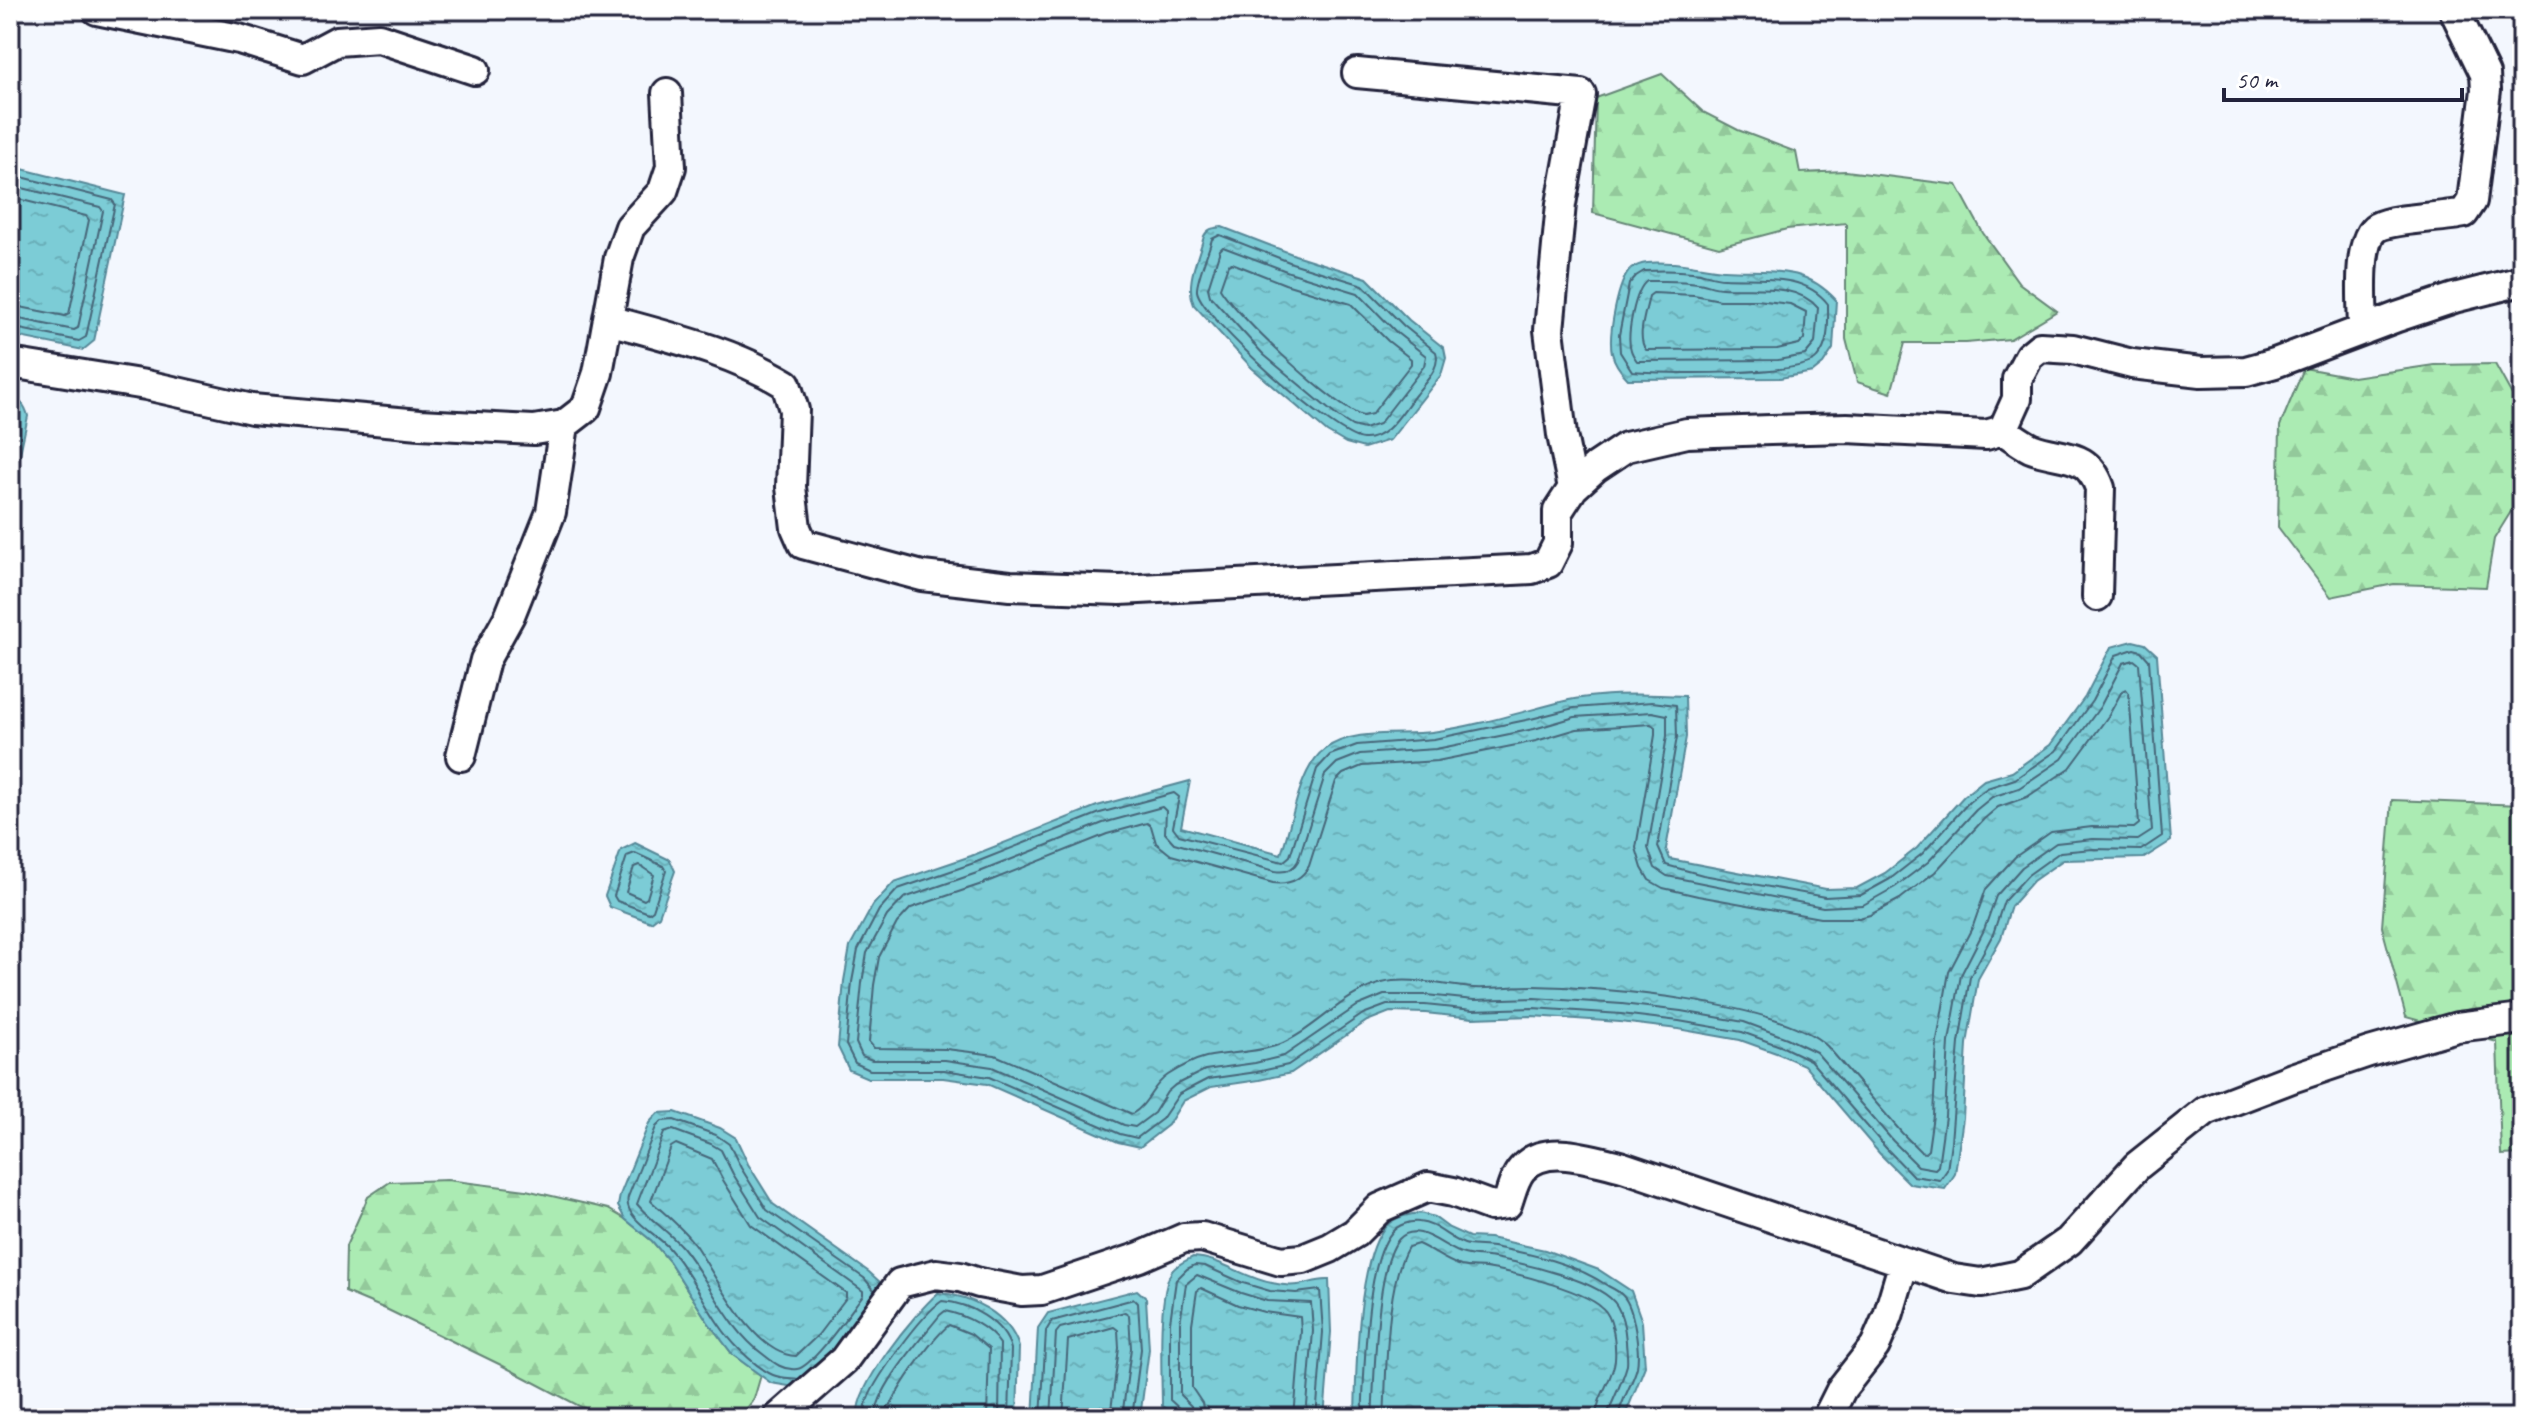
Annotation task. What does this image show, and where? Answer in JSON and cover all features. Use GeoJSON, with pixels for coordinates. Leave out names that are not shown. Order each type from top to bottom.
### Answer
{"type":"FeatureCollection","features":[{"type":"Feature","properties":{"kind":"street"},"geometry":{"type":"LineString","coordinates":[[97,10],[239,39],[303,59],[337,41],[379,38],[475,70]]}},
{"type":"Feature","properties":{"kind":"street"},"geometry":{"type":"LineString","coordinates":[[2363,330],[2364,250],[2368,236],[2377,228],[2392,224],[2464,213],[2472,201],[2486,90],[2485,74],[2454,10]]}},
{"type":"Feature","properties":{"kind":"street"},"geometry":{"type":"LineString","coordinates":[[1357,73],[1581,94],[1561,204],[1549,330],[1562,435],[1573,488]]}},
{"type":"Feature","properties":{"kind":"street"},"geometry":{"type":"LineString","coordinates":[[10,363],[146,385],[252,409],[435,425],[534,430],[564,425],[586,408],[598,373],[619,258],[630,227],[663,191],[671,167],[667,93]]}},
{"type":"Feature","properties":{"kind":"street"},"geometry":{"type":"LineString","coordinates":[[2003,430],[2017,399],[2017,379],[2029,356],[2040,347],[2073,349],[2132,364],[2201,372],[2246,371],[2454,298],[2522,281]]}},
{"type":"Feature","properties":{"kind":"street"},"geometry":{"type":"LineString","coordinates":[[609,320],[722,353],[765,371],[786,384],[794,410],[791,487],[796,528],[803,544],[922,576],[1010,586],[1120,590],[1532,569],[1548,563],[1558,543],[1558,511],[1573,488],[1596,467],[1626,447],[1687,433],[1847,428],[1986,435],[2003,430],[2030,447],[2069,456],[2094,472],[2100,488],[2097,596]]}},
{"type":"Feature","properties":{"kind":"street"},"geometry":{"type":"LineString","coordinates":[[461,756],[485,660],[510,615],[551,512],[564,425]]}},
{"type":"Feature","properties":{"kind":"street"},"geometry":{"type":"LineString","coordinates":[[778,1418],[844,1360],[900,1283],[936,1274],[1022,1291],[1042,1290],[1140,1257],[1184,1238],[1225,1243],[1281,1261],[1303,1259],[1355,1233],[1380,1208],[1428,1187],[1453,1192],[1491,1206],[1507,1204],[1519,1171],[1534,1157],[1571,1155],[1623,1167],[1954,1279],[1981,1283],[2020,1275],[2069,1241],[2137,1166],[2206,1111],[2369,1052],[2457,1027],[2522,1019]]}},
{"type":"Feature","properties":{"kind":"street"},"geometry":{"type":"LineString","coordinates":[[1827,1418],[1842,1388],[1875,1346],[1888,1316],[1904,1262]]}},
{"type":"Feature","properties":{"kind":"green space"},"geometry":{"type":"Polygon","coordinates":[[[1662,74],[1703,112],[1738,130],[1796,152],[1800,173],[1846,171],[1957,185],[1983,233],[2019,283],[2057,311],[2010,339],[1905,343],[1891,393],[1857,382],[1846,339],[1846,223],[1787,229],[1719,247],[1593,213],[1596,98],[1662,74]]]}},
{"type":"Feature","properties":{"kind":"green space"},"geometry":{"type":"Polygon","coordinates":[[[2495,364],[2522,413],[2522,484],[2520,497],[2494,539],[2486,587],[2394,584],[2331,597],[2278,527],[2280,426],[2304,368],[2353,377],[2434,365],[2495,364]]]}},
{"type":"Feature","properties":{"kind":"green space"},"geometry":{"type":"Polygon","coordinates":[[[2392,800],[2522,805],[2522,1154],[2501,1155],[2497,1042],[2406,1017],[2382,927],[2392,800]]]}},
{"type":"Feature","properties":{"kind":"green space"},"geometry":{"type":"Polygon","coordinates":[[[447,1180],[526,1190],[608,1209],[625,1219],[652,1241],[669,1261],[733,1355],[761,1375],[754,1399],[739,1418],[602,1418],[501,1365],[345,1292],[346,1246],[368,1197],[390,1182],[447,1180]]]}},
{"type":"Feature","properties":{"kind":"water"},"geometry":{"type":"Polygon","coordinates":[[[10,166],[125,195],[94,341],[83,350],[10,335],[10,166]]]}},
{"type":"Feature","properties":{"kind":"water"},"geometry":{"type":"Polygon","coordinates":[[[1222,227],[1367,278],[1409,320],[1444,348],[1446,358],[1441,375],[1390,440],[1364,448],[1346,443],[1327,432],[1252,368],[1194,305],[1192,279],[1204,236],[1209,230],[1222,227]]]}},
{"type":"Feature","properties":{"kind":"water"},"geometry":{"type":"Polygon","coordinates":[[[1674,263],[1724,270],[1784,272],[1810,280],[1836,300],[1833,349],[1813,372],[1780,378],[1628,379],[1614,360],[1611,345],[1615,308],[1622,284],[1636,266],[1674,263]]]}},
{"type":"Feature","properties":{"kind":"water"},"geometry":{"type":"Polygon","coordinates":[[[10,398],[22,404],[28,416],[10,501],[10,398]]]}},
{"type":"Feature","properties":{"kind":"water"},"geometry":{"type":"Polygon","coordinates":[[[2133,641],[2145,644],[2157,655],[2171,841],[2144,858],[2063,860],[2033,881],[2011,906],[2001,938],[1978,979],[1967,1044],[1963,1118],[1955,1174],[1945,1189],[1910,1184],[1880,1154],[1804,1065],[1740,1040],[1678,1029],[1532,1016],[1473,1018],[1390,1012],[1367,1021],[1291,1073],[1211,1087],[1183,1101],[1168,1125],[1140,1147],[1118,1142],[987,1084],[943,1078],[868,1078],[849,1070],[838,1047],[850,947],[873,905],[894,882],[971,856],[1097,806],[1190,781],[1181,827],[1281,854],[1297,797],[1309,769],[1316,757],[1337,742],[1363,735],[1449,729],[1569,700],[1596,696],[1685,696],[1686,737],[1666,849],[1670,859],[1826,889],[1857,888],[1885,873],[1917,848],[1964,796],[1984,780],[2012,772],[2050,745],[2085,697],[2111,647],[2133,641]]]}},
{"type":"Feature","properties":{"kind":"water"},"geometry":{"type":"Polygon","coordinates":[[[635,843],[670,860],[675,871],[659,916],[651,922],[610,907],[605,896],[621,850],[635,843]]]}},
{"type":"Feature","properties":{"kind":"water"},"geometry":{"type":"Polygon","coordinates":[[[675,1112],[720,1128],[736,1138],[773,1204],[882,1284],[883,1298],[800,1388],[771,1383],[733,1355],[669,1261],[652,1241],[625,1219],[618,1206],[649,1123],[658,1113],[675,1112]]]}},
{"type":"Feature","properties":{"kind":"water"},"geometry":{"type":"Polygon","coordinates":[[[1420,1213],[1434,1217],[1469,1237],[1490,1238],[1545,1250],[1599,1270],[1631,1291],[1642,1322],[1645,1366],[1624,1418],[1355,1418],[1360,1317],[1369,1263],[1376,1241],[1386,1226],[1398,1218],[1420,1213]]]}},
{"type":"Feature","properties":{"kind":"water"},"geometry":{"type":"Polygon","coordinates":[[[1193,1257],[1278,1284],[1329,1280],[1331,1332],[1324,1418],[1185,1418],[1162,1406],[1161,1336],[1167,1282],[1174,1269],[1193,1257]]]}},
{"type":"Feature","properties":{"kind":"water"},"geometry":{"type":"Polygon","coordinates":[[[1137,1290],[1146,1298],[1149,1349],[1140,1418],[1033,1418],[1038,1328],[1048,1313],[1137,1290]]]}},
{"type":"Feature","properties":{"kind":"water"},"geometry":{"type":"Polygon","coordinates":[[[938,1293],[963,1298],[987,1308],[1014,1335],[1019,1347],[1017,1418],[858,1418],[859,1405],[875,1371],[901,1333],[938,1293]]]}}]}
